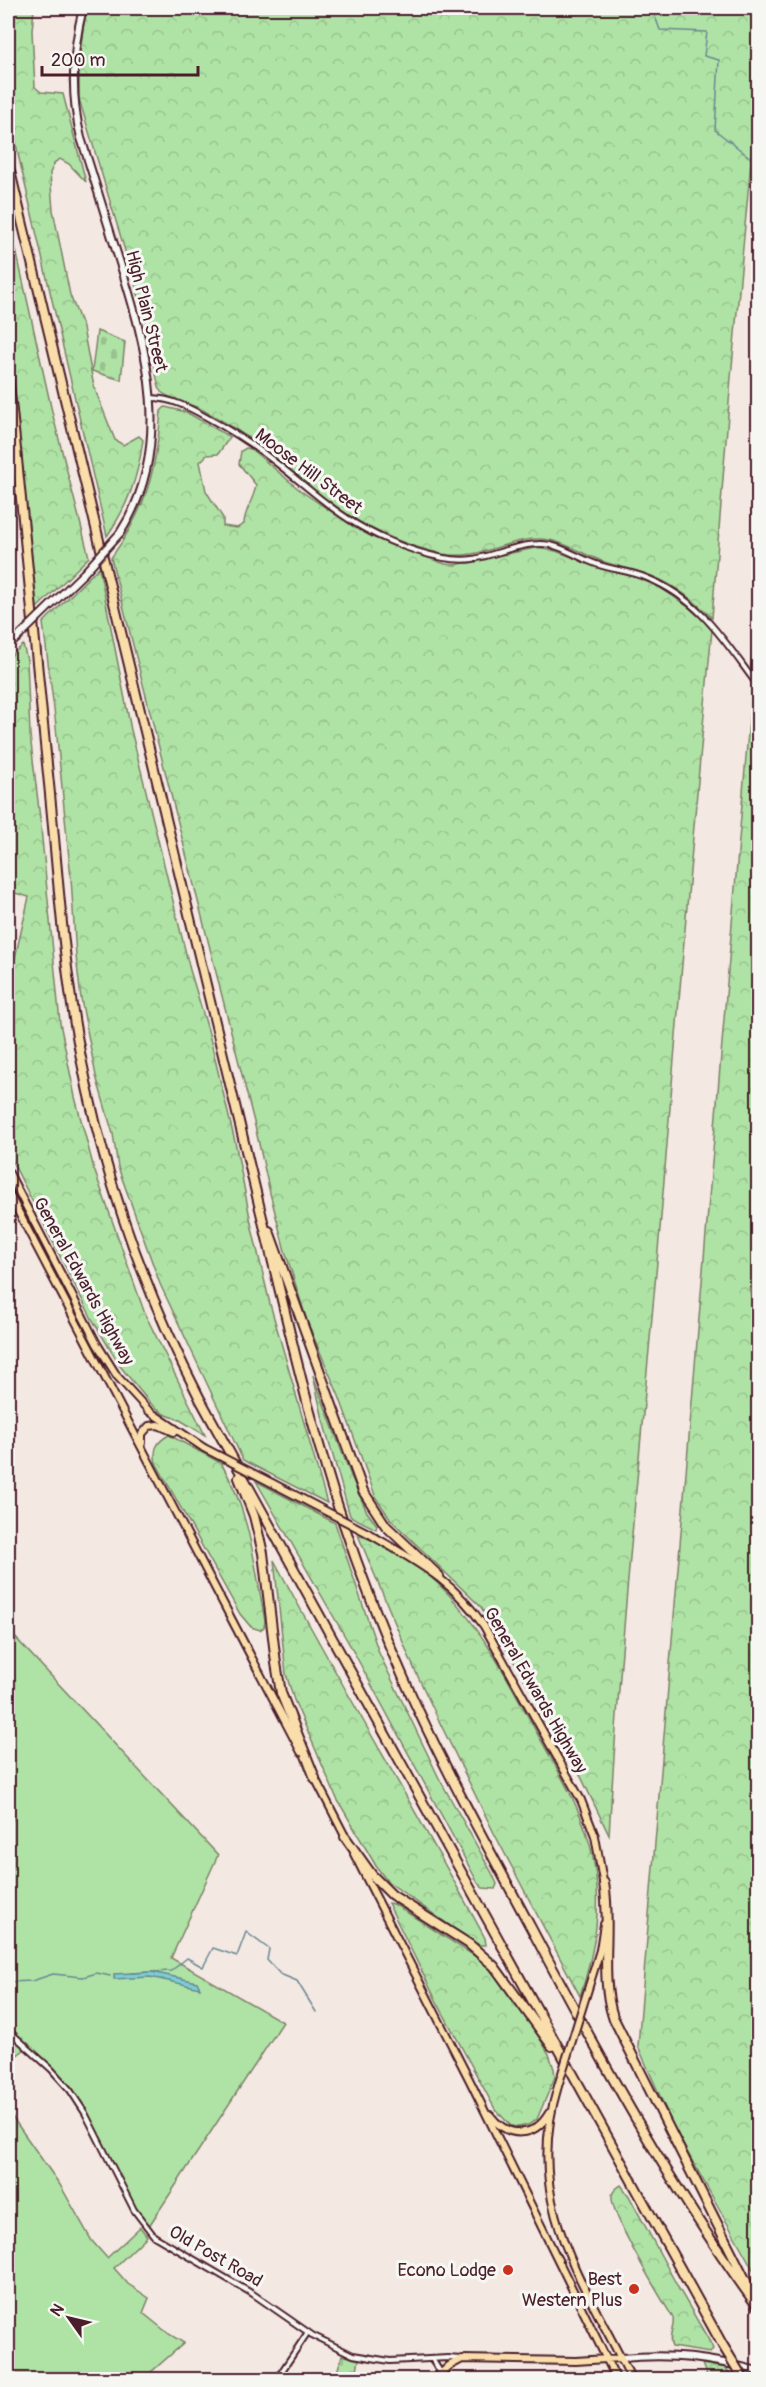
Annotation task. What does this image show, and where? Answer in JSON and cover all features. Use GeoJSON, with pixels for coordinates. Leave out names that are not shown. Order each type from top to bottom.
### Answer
{"type":"FeatureCollection","features":[{"type":"Feature","properties":{"kind":"highway"},"geometry":{"type":"LineString","coordinates":[[8,163],[304,1394],[338,1511],[369,1596],[413,1699],[453,1781],[621,2095],[690,2208],[758,2307]]}},
{"type":"Feature","properties":{"kind":"highway"},"geometry":{"type":"LineString","coordinates":[[8,374],[66,962],[82,1063],[111,1181],[142,1271],[186,1371],[235,1462],[722,2344],[744,2379]]}},
{"type":"Feature","properties":{"kind":"highway"},"geometry":{"type":"LineString","coordinates":[[260,1209],[279,1255],[293,1301],[363,1491],[386,1526],[439,1576]]}},
{"type":"Feature","properties":{"kind":"highway"},"geometry":{"type":"LineString","coordinates":[[235,1462],[254,1516],[262,1548],[280,1689],[315,1778]]}},
{"type":"Feature","properties":{"kind":"highway"},"geometry":{"type":"LineString","coordinates":[[345,1837],[370,1872],[392,1895],[470,1944],[494,1966],[570,2070]]}},
{"type":"Feature","properties":{"kind":"highway"},"geometry":{"type":"LineString","coordinates":[[604,1883],[608,1917],[606,1980],[613,2017],[758,2307]]}},
{"type":"Feature","properties":{"kind":"main road","name":"High Plain Street"},"geometry":{"type":"LineString","coordinates":[[10,645],[84,573],[120,533],[135,506],[148,466],[153,430],[151,398],[140,334],[81,138],[76,112],[73,62],[82,8]]}},
{"type":"Feature","properties":{"kind":"main road","name":"General Edwards Highway"},"geometry":{"type":"LineString","coordinates":[[8,1171],[93,1335],[117,1376],[149,1411],[204,1448],[368,1533],[439,1576],[466,1602],[484,1626],[573,1783],[595,1836],[604,1883],[603,1931],[590,1986],[551,2107],[546,2160],[554,2215],[566,2250],[632,2379]]}},
{"type":"Feature","properties":{"kind":"main road","name":"General Edwards Highway"},"geometry":{"type":"LineString","coordinates":[[8,1192],[315,1778],[470,2081],[617,2379]]}},
{"type":"Feature","properties":{"kind":"main road"},"geometry":{"type":"LineString","coordinates":[[144,1451],[142,1434],[150,1425],[160,1426],[188,1438]]}},
{"type":"Feature","properties":{"kind":"main road"},"geometry":{"type":"LineString","coordinates":[[470,2081],[493,2120],[502,2128],[513,2133],[525,2133],[535,2129],[545,2120],[551,2107]]}},
{"type":"Feature","properties":{"kind":"main road","name":"Old Post Road"},"geometry":{"type":"LineString","coordinates":[[462,2360],[547,2361],[661,2355],[687,2356],[725,2362],[759,2371]]}},
{"type":"Feature","properties":{"kind":"main road"},"geometry":{"type":"LineString","coordinates":[[434,2379],[462,2360]]}},
{"type":"Feature","properties":{"kind":"street","name":"Moose Hill Street"},"geometry":{"type":"LineString","coordinates":[[151,398],[185,406],[222,426],[270,458],[338,512],[374,534],[409,547],[441,558],[457,560],[473,559],[530,544],[545,544],[597,565],[654,581],[685,600],[711,622],[759,686]]}},
{"type":"Feature","properties":{"kind":"street","name":"Old Post Road"},"geometry":{"type":"LineString","coordinates":[[8,2030],[51,2069],[70,2090],[85,2113],[134,2210],[154,2236],[253,2294],[308,2332],[342,2350],[364,2358],[390,2361],[462,2360]]}},
{"type":"Feature","properties":{"kind":"street"},"geometry":{"type":"LineString","coordinates":[[276,2379],[308,2332]]}},
{"type":"Feature","properties":{"kind":"street"},"geometry":{"type":"LineString","coordinates":[[431,2359],[441,2373]]}},
{"type":"Feature","properties":{"kind":"green space"},"geometry":{"type":"Polygon","coordinates":[[[8,8],[34,8],[32,31],[35,87],[41,92],[63,94],[86,182],[69,164],[60,159],[55,162],[50,173],[53,210],[70,295],[83,328],[94,387],[115,440],[123,445],[139,436],[143,440],[131,491],[121,514],[107,536],[18,154],[8,99],[8,8]]]}},
{"type":"Feature","properties":{"kind":"green space"},"geometry":{"type":"Polygon","coordinates":[[[87,8],[758,8],[758,85],[712,618],[688,597],[650,575],[613,565],[556,542],[541,539],[529,540],[481,552],[456,555],[443,554],[397,540],[341,510],[268,451],[229,425],[199,408],[161,392],[145,317],[79,99],[80,53],[87,8]]]}},
{"type":"Feature","properties":{"kind":"green space"},"geometry":{"type":"Polygon","coordinates":[[[8,214],[53,416],[89,557],[37,608],[8,328],[8,214]]]}},
{"type":"Feature","properties":{"kind":"green space"},"geometry":{"type":"Polygon","coordinates":[[[97,331],[125,342],[121,380],[92,371],[97,331]]]}},
{"type":"Feature","properties":{"kind":"green space"},"geometry":{"type":"Polygon","coordinates":[[[165,407],[186,412],[230,437],[218,454],[207,455],[200,462],[206,491],[223,518],[223,526],[237,528],[244,524],[256,485],[239,464],[241,451],[246,448],[251,449],[301,491],[374,538],[445,564],[455,565],[535,548],[556,551],[602,569],[632,576],[658,586],[694,611],[712,630],[626,1603],[609,1835],[573,1760],[481,1607],[392,1521],[376,1498],[339,1396],[308,1324],[285,1251],[111,558],[133,522],[148,488],[156,452],[161,411],[165,407]]]}},
{"type":"Feature","properties":{"kind":"green space"},"geometry":{"type":"Polygon","coordinates":[[[99,567],[131,730],[190,970],[208,1030],[270,1304],[327,1503],[243,1460],[160,1284],[118,1167],[113,1134],[96,1076],[81,999],[55,717],[43,623],[99,567]]]}},
{"type":"Feature","properties":{"kind":"green space"},"geometry":{"type":"Polygon","coordinates":[[[758,590],[758,676],[751,667],[758,590]]]}},
{"type":"Feature","properties":{"kind":"green space"},"geometry":{"type":"Polygon","coordinates":[[[23,645],[27,660],[30,735],[60,1023],[75,1097],[94,1169],[145,1314],[205,1435],[180,1420],[164,1414],[150,1403],[120,1366],[92,1319],[8,1153],[8,956],[15,958],[29,897],[8,891],[8,806],[12,804],[14,723],[8,717],[8,658],[23,645]]]}},
{"type":"Feature","properties":{"kind":"green space"},"geometry":{"type":"Polygon","coordinates":[[[752,685],[758,693],[758,1275],[749,1289],[758,1302],[758,2278],[675,2130],[638,2046],[752,685]]]}},
{"type":"Feature","properties":{"kind":"green space"},"geometry":{"type":"Polygon","coordinates":[[[313,1375],[351,1476],[367,1512],[377,1525],[376,1529],[350,1516],[313,1375]]]}},
{"type":"Feature","properties":{"kind":"green space"},"geometry":{"type":"Polygon","coordinates":[[[169,1435],[221,1463],[231,1481],[245,1520],[254,1560],[265,1621],[264,1627],[260,1630],[251,1627],[240,1614],[156,1463],[156,1447],[169,1435]]]}},
{"type":"Feature","properties":{"kind":"green space"},"geometry":{"type":"Polygon","coordinates":[[[256,1481],[335,1523],[379,1653],[439,1778],[492,1873],[497,1884],[495,1889],[483,1888],[478,1883],[351,1647],[256,1481]]]}},
{"type":"Feature","properties":{"kind":"green space"},"geometry":{"type":"Polygon","coordinates":[[[358,1535],[391,1549],[420,1568],[467,1616],[505,1674],[571,1795],[589,1842],[597,1893],[596,1928],[590,1962],[580,1996],[494,1833],[440,1723],[413,1666],[358,1535]]]}},
{"type":"Feature","properties":{"kind":"green space"},"geometry":{"type":"Polygon","coordinates":[[[274,1560],[485,1938],[486,1945],[473,1942],[387,1881],[337,1799],[294,1700],[286,1674],[274,1560]]]}},
{"type":"Feature","properties":{"kind":"green space"},"geometry":{"type":"Polygon","coordinates":[[[8,1623],[13,1635],[218,1855],[171,1958],[283,2022],[147,2229],[120,2184],[85,2113],[70,2090],[28,2047],[8,2062],[8,1830],[13,1819],[8,1817],[8,1623]]]}},
{"type":"Feature","properties":{"kind":"green space"},"geometry":{"type":"Polygon","coordinates":[[[388,1903],[394,1904],[484,1962],[497,1976],[533,2027],[549,2054],[555,2077],[537,2119],[528,2125],[511,2126],[495,2109],[436,2000],[388,1903]]]}},
{"type":"Feature","properties":{"kind":"green space"},"geometry":{"type":"Polygon","coordinates":[[[8,2111],[60,2185],[92,2241],[107,2258],[140,2227],[147,2236],[114,2268],[128,2284],[149,2298],[143,2313],[184,2343],[143,2379],[8,2379],[8,2111]]]}},
{"type":"Feature","properties":{"kind":"green space"},"geometry":{"type":"Polygon","coordinates":[[[621,2185],[710,2342],[713,2349],[710,2353],[672,2347],[670,2340],[673,2318],[637,2256],[613,2205],[612,2195],[621,2185]]]}},
{"type":"Feature","properties":{"kind":"green space"},"geometry":{"type":"Polygon","coordinates":[[[342,2355],[359,2360],[355,2379],[335,2379],[342,2355]]]}},
{"type":"Feature","properties":{"kind":"green space"},"geometry":{"type":"Polygon","coordinates":[[[702,2364],[726,2368],[733,2379],[708,2379],[702,2364]]]}},
{"type":"Feature","properties":{"kind":"water"},"geometry":{"type":"Polygon","coordinates":[[[152,1972],[197,1982],[200,1988],[150,1977],[114,1979],[114,1974],[152,1972]]]}},
{"type":"Feature","properties":{"kind":"waterway"},"geometry":{"type":"LineString","coordinates":[[652,8],[660,30],[707,32],[704,56],[719,60],[715,130],[752,159],[758,159]]}},
{"type":"Feature","properties":{"kind":"waterway"},"geometry":{"type":"LineString","coordinates":[[131,1973],[171,1971],[187,1958],[203,1967],[213,1948],[237,1956],[246,1932],[269,1949],[267,1960],[280,1974],[297,1981],[316,2012]]}},
{"type":"Feature","properties":{"kind":"waterway"},"geometry":{"type":"LineString","coordinates":[[8,1982],[32,1981],[53,1974],[83,1977],[97,1973],[110,1976]]}},
{"type":"Feature","properties":{"kind":"place","name":"Econo Lodge"},"geometry":{"type":"Point","coordinates":[508,2270]}},
{"type":"Feature","properties":{"kind":"place","name":"Best Western Plus"},"geometry":{"type":"Point","coordinates":[634,2289]}}]}
